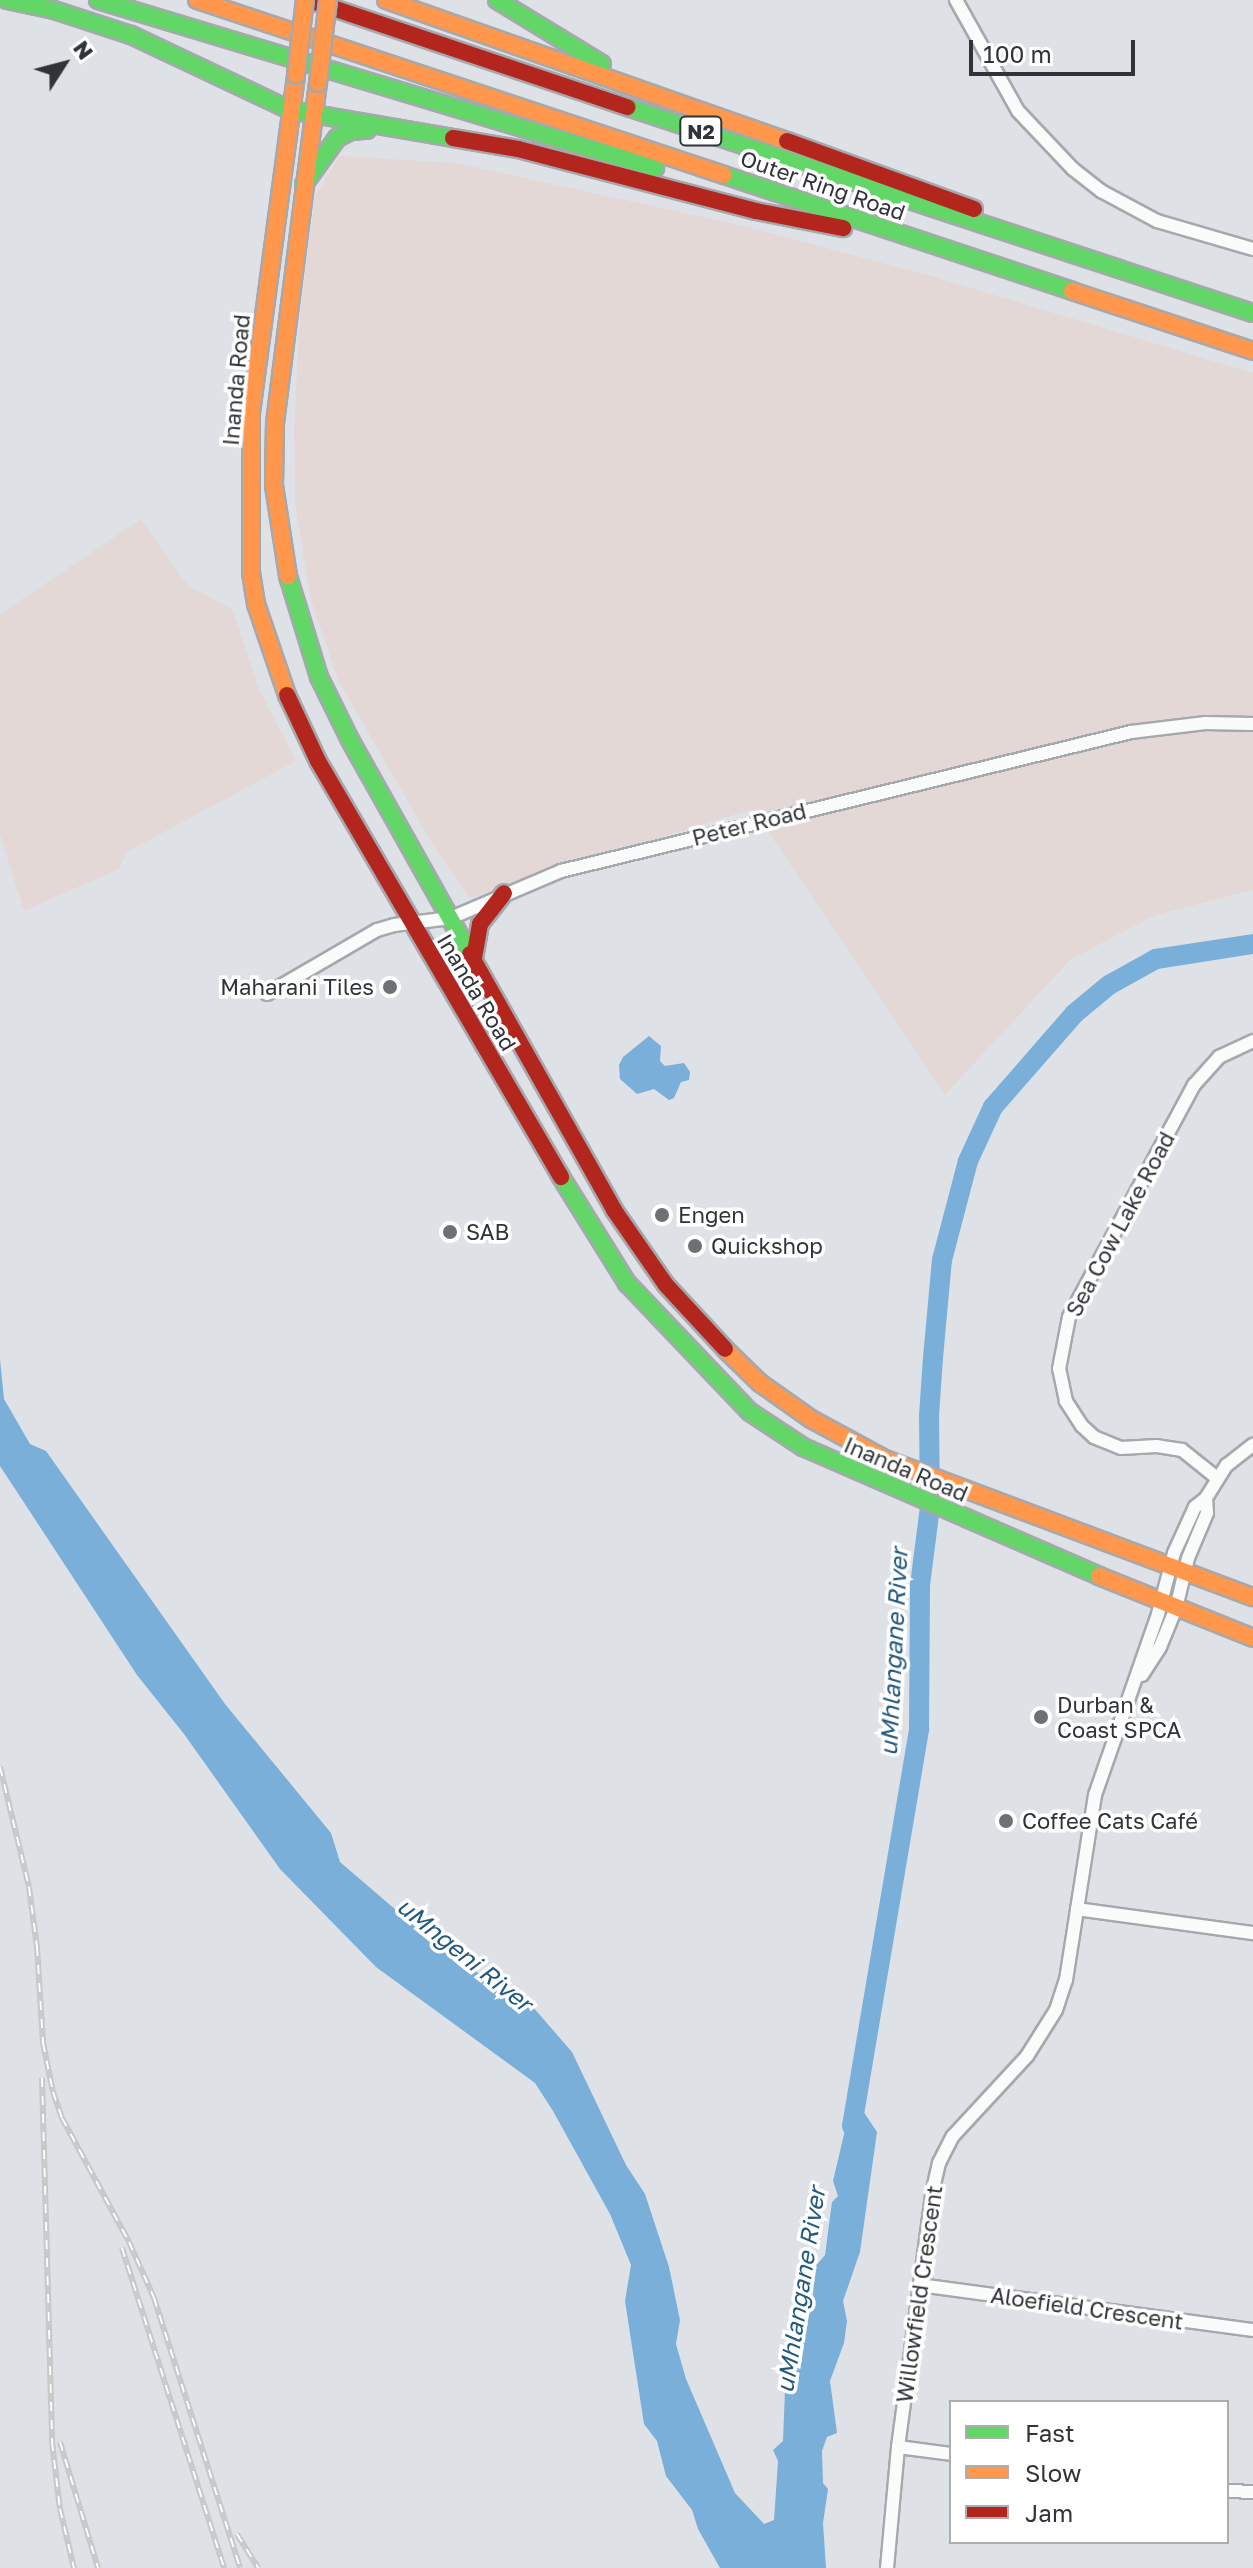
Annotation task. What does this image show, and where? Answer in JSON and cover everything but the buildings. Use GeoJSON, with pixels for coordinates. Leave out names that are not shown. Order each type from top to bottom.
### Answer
{"type":"FeatureCollection","features":[{"type":"Feature","properties":{"kind":"main road"},"geometry":{"type":"LineString","coordinates":[[7,0],[131,35],[290,110],[518,149],[756,211],[964,257]]}},
{"type":"Feature","properties":{"kind":"main road"},"geometry":{"type":"LineString","coordinates":[[98,0],[839,227]]}},
{"type":"Feature","properties":{"kind":"main road","name":"Outer Ring Road"},"geometry":{"type":"LineString","coordinates":[[197,0],[1253,351]]}},
{"type":"Feature","properties":{"kind":"main road","name":"Inanda Road"},"geometry":{"type":"LineString","coordinates":[[307,0],[275,223],[251,425],[251,573],[256,604],[294,716],[410,924],[627,1283],[750,1412],[803,1447],[881,1483],[1253,1638]]}},
{"type":"Feature","properties":{"kind":"main road","name":"Outer Ring Road"},"geometry":{"type":"LineString","coordinates":[[307,0],[957,218],[1093,259],[1253,313]]}},
{"type":"Feature","properties":{"kind":"main road","name":"Inanda Road"},"geometry":{"type":"LineString","coordinates":[[328,0],[274,450],[278,524],[288,578],[319,677],[350,740],[614,1210],[666,1285],[760,1383],[811,1419],[885,1459],[1253,1597]]}},
{"type":"Feature","properties":{"kind":"main road"},"geometry":{"type":"LineString","coordinates":[[386,0],[937,194],[1093,259]]}},
{"type":"Feature","properties":{"kind":"main road"},"geometry":{"type":"LineString","coordinates":[[497,0],[653,92]]}},
{"type":"Feature","properties":{"kind":"main road"},"geometry":{"type":"LineString","coordinates":[[304,184],[328,146],[351,131],[400,129]]}},
{"type":"Feature","properties":{"kind":"main road"},"geometry":{"type":"LineString","coordinates":[[474,958],[480,924],[504,893]]}},
{"type":"Feature","properties":{"kind":"street"},"geometry":{"type":"LineString","coordinates":[[956,0],[1018,111],[1073,169],[1121,204],[1157,221],[1253,249]]}},
{"type":"Feature","properties":{"kind":"street","name":"Peter Road"},"geometry":{"type":"LineString","coordinates":[[267,994],[377,930],[451,918],[561,871],[1131,732],[1205,723],[1253,724]]}},
{"type":"Feature","properties":{"kind":"street","name":"Sea Cow Lake Road"},"geometry":{"type":"LineString","coordinates":[[1217,1478],[1182,1450],[1157,1446],[1121,1448],[1094,1437],[1082,1426],[1066,1401],[1059,1369],[1069,1317],[1194,1085],[1219,1057],[1253,1041]]}},
{"type":"Feature","properties":{"kind":"street"},"geometry":{"type":"LineString","coordinates":[[1217,1478],[1253,1445]]}},
{"type":"Feature","properties":{"kind":"street","name":"Willowfield Crescent"},"geometry":{"type":"LineString","coordinates":[[887,2568],[898,2447],[939,2163],[953,2136],[975,2108],[1027,2056],[1048,2026],[1066,1980],[1095,1795],[1168,1605],[1178,1568],[1207,1513],[1206,1498],[1217,1478]]}},
{"type":"Feature","properties":{"kind":"street"},"geometry":{"type":"LineString","coordinates":[[1077,1909],[1253,1933]]}},
{"type":"Feature","properties":{"kind":"street","name":"Aloefield Crescent"},"geometry":{"type":"LineString","coordinates":[[920,2285],[1253,2330]]}},
{"type":"Feature","properties":{"kind":"street"},"geometry":{"type":"LineString","coordinates":[[898,2447],[949,2454]]}},
{"type":"Feature","properties":{"kind":"street"},"geometry":{"type":"LineString","coordinates":[[1229,2491],[1253,2492]]}},
{"type":"Feature","properties":{"kind":"shaded area"},"geometry":{"type":"Polygon","coordinates":[[[339,156],[457,163],[744,226],[935,277],[1253,373],[1253,890],[1156,915],[1071,959],[945,1095],[753,809],[470,898],[432,843],[338,680],[310,597],[295,503],[294,430],[300,312],[315,197],[339,156]]]}},
{"type":"Feature","properties":{"kind":"shaded area"},"geometry":{"type":"Polygon","coordinates":[[[141,519],[188,586],[232,609],[260,691],[296,761],[127,852],[119,869],[24,911],[0,835],[0,614],[141,519]]]}},
{"type":"Feature","properties":{"kind":"water"},"geometry":{"type":"Polygon","coordinates":[[[649,1036],[661,1046],[660,1061],[665,1066],[684,1063],[690,1072],[689,1080],[681,1082],[674,1098],[669,1100],[654,1089],[637,1094],[620,1079],[619,1065],[623,1057],[649,1036]]]}},
{"type":"Feature","properties":{"kind":"water"},"geometry":{"type":"Polygon","coordinates":[[[0,1359],[4,1399],[30,1444],[46,1451],[225,1704],[331,1833],[340,1862],[446,1953],[532,2006],[572,2052],[626,2165],[645,2194],[669,2267],[680,2320],[676,2344],[686,2379],[735,2493],[764,2524],[774,2520],[778,2461],[773,2450],[783,2441],[785,2390],[792,2382],[804,2322],[812,2310],[815,2267],[825,2255],[832,2202],[838,2196],[833,2181],[853,2096],[877,2132],[860,2252],[843,2301],[847,2321],[844,2343],[830,2381],[837,2433],[827,2437],[822,2451],[823,2483],[828,2489],[823,2523],[826,2568],[720,2568],[698,2529],[692,2510],[666,2476],[657,2441],[644,2424],[625,2301],[631,2265],[610,2214],[553,2111],[535,2083],[376,1967],[280,1869],[184,1734],[137,1675],[0,1466],[0,1359]]]}},
{"type":"Feature","properties":{"kind":"waterway","name":"uMhlangane River"},"geometry":{"type":"LineString","coordinates":[[852,2126],[919,1729],[920,1585],[930,1507],[929,1416],[933,1358],[942,1260],[968,1161],[993,1107],[1074,1014],[1109,985],[1156,959],[1253,944]]}},
{"type":"Feature","properties":{"kind":"railway"},"geometry":{"type":"LineString","coordinates":[[0,1767],[29,1887],[37,1947],[43,2043],[53,2092],[62,2118],[129,2242],[154,2298],[240,2568]]}},
{"type":"Feature","properties":{"kind":"railway"},"geometry":{"type":"LineString","coordinates":[[42,2078],[52,2442],[60,2509],[74,2568]]}},
{"type":"Feature","properties":{"kind":"railway"},"geometry":{"type":"LineString","coordinates":[[122,2248],[224,2568]]}},
{"type":"Feature","properties":{"kind":"railway"},"geometry":{"type":"LineString","coordinates":[[60,2442],[98,2568]]}},
{"type":"Feature","properties":{"kind":"railway"},"geometry":{"type":"LineString","coordinates":[[237,2534],[258,2568]]}},
{"type":"Feature","properties":{"kind":"traffic: fast"},"geometry":{"type":"LineString","coordinates":[[7,0],[54,10],[131,35],[290,110],[453,138]]}},
{"type":"Feature","properties":{"kind":"traffic: fast"},"geometry":{"type":"LineString","coordinates":[[98,0],[655,168]]}},
{"type":"Feature","properties":{"kind":"traffic: fast"},"geometry":{"type":"LineString","coordinates":[[497,0],[602,64]]}},
{"type":"Feature","properties":{"kind":"traffic: fast"},"geometry":{"type":"LineString","coordinates":[[627,107],[1253,313]]}},
{"type":"Feature","properties":{"kind":"traffic: fast"},"geometry":{"type":"LineString","coordinates":[[304,184],[337,138],[351,131],[367,130]]}},
{"type":"Feature","properties":{"kind":"traffic: fast"},"geometry":{"type":"LineString","coordinates":[[724,175],[1072,291]]}},
{"type":"Feature","properties":{"kind":"traffic: fast"},"geometry":{"type":"LineString","coordinates":[[288,576],[319,677],[350,740],[470,954]]}},
{"type":"Feature","properties":{"kind":"traffic: fast"},"geometry":{"type":"LineString","coordinates":[[561,1177],[627,1283],[750,1412],[803,1447],[1099,1576]]}},
{"type":"Feature","properties":{"kind":"traffic: slow"},"geometry":{"type":"LineString","coordinates":[[197,0],[724,175]]}},
{"type":"Feature","properties":{"kind":"traffic: slow"},"geometry":{"type":"LineString","coordinates":[[296,75],[305,0]]}},
{"type":"Feature","properties":{"kind":"traffic: slow"},"geometry":{"type":"LineString","coordinates":[[318,83],[328,0]]}},
{"type":"Feature","properties":{"kind":"traffic: slow"},"geometry":{"type":"LineString","coordinates":[[386,0],[787,141]]}},
{"type":"Feature","properties":{"kind":"traffic: slow"},"geometry":{"type":"LineString","coordinates":[[287,695],[256,604],[251,573],[251,413],[296,75]]}},
{"type":"Feature","properties":{"kind":"traffic: slow"},"geometry":{"type":"LineString","coordinates":[[288,576],[274,486],[275,423],[318,83]]}},
{"type":"Feature","properties":{"kind":"traffic: slow"},"geometry":{"type":"LineString","coordinates":[[1072,291],[1253,351]]}},
{"type":"Feature","properties":{"kind":"traffic: slow"},"geometry":{"type":"LineString","coordinates":[[725,1349],[760,1383],[811,1419],[885,1459],[1253,1597]]}},
{"type":"Feature","properties":{"kind":"traffic: slow"},"geometry":{"type":"LineString","coordinates":[[1099,1576],[1253,1638]]}},
{"type":"Feature","properties":{"kind":"traffic: jam"},"geometry":{"type":"LineString","coordinates":[[309,0],[627,107]]}},
{"type":"Feature","properties":{"kind":"traffic: jam"},"geometry":{"type":"LineString","coordinates":[[453,138],[518,149],[756,211],[843,228]]}},
{"type":"Feature","properties":{"kind":"traffic: jam"},"geometry":{"type":"LineString","coordinates":[[787,141],[974,209]]}},
{"type":"Feature","properties":{"kind":"traffic: jam"},"geometry":{"type":"LineString","coordinates":[[287,695],[318,761],[561,1177]]}},
{"type":"Feature","properties":{"kind":"traffic: jam"},"geometry":{"type":"LineString","coordinates":[[474,958],[480,924],[504,893]]}},
{"type":"Feature","properties":{"kind":"traffic: jam"},"geometry":{"type":"LineString","coordinates":[[470,954],[614,1210],[666,1285],[725,1349]]}},
{"type":"Feature","properties":{"kind":"place","name":"Maharani Tiles"},"geometry":{"type":"Point","coordinates":[390,987]}},
{"type":"Feature","properties":{"kind":"place","name":"Engen"},"geometry":{"type":"Point","coordinates":[662,1215]}},
{"type":"Feature","properties":{"kind":"place","name":"SAB"},"geometry":{"type":"Point","coordinates":[450,1232]}},
{"type":"Feature","properties":{"kind":"place","name":"Quickshop"},"geometry":{"type":"Point","coordinates":[695,1246]}},
{"type":"Feature","properties":{"kind":"place","name":"Durban & Coast SPCA"},"geometry":{"type":"Point","coordinates":[1041,1717]}},
{"type":"Feature","properties":{"kind":"place","name":"Coffee Cats Café"},"geometry":{"type":"Point","coordinates":[1006,1821]}},
{"type":"Feature","properties":{"kind":"water label","name":"uMngeni River"},"geometry":{"type":"Point","coordinates":[465,1954]}}]}
